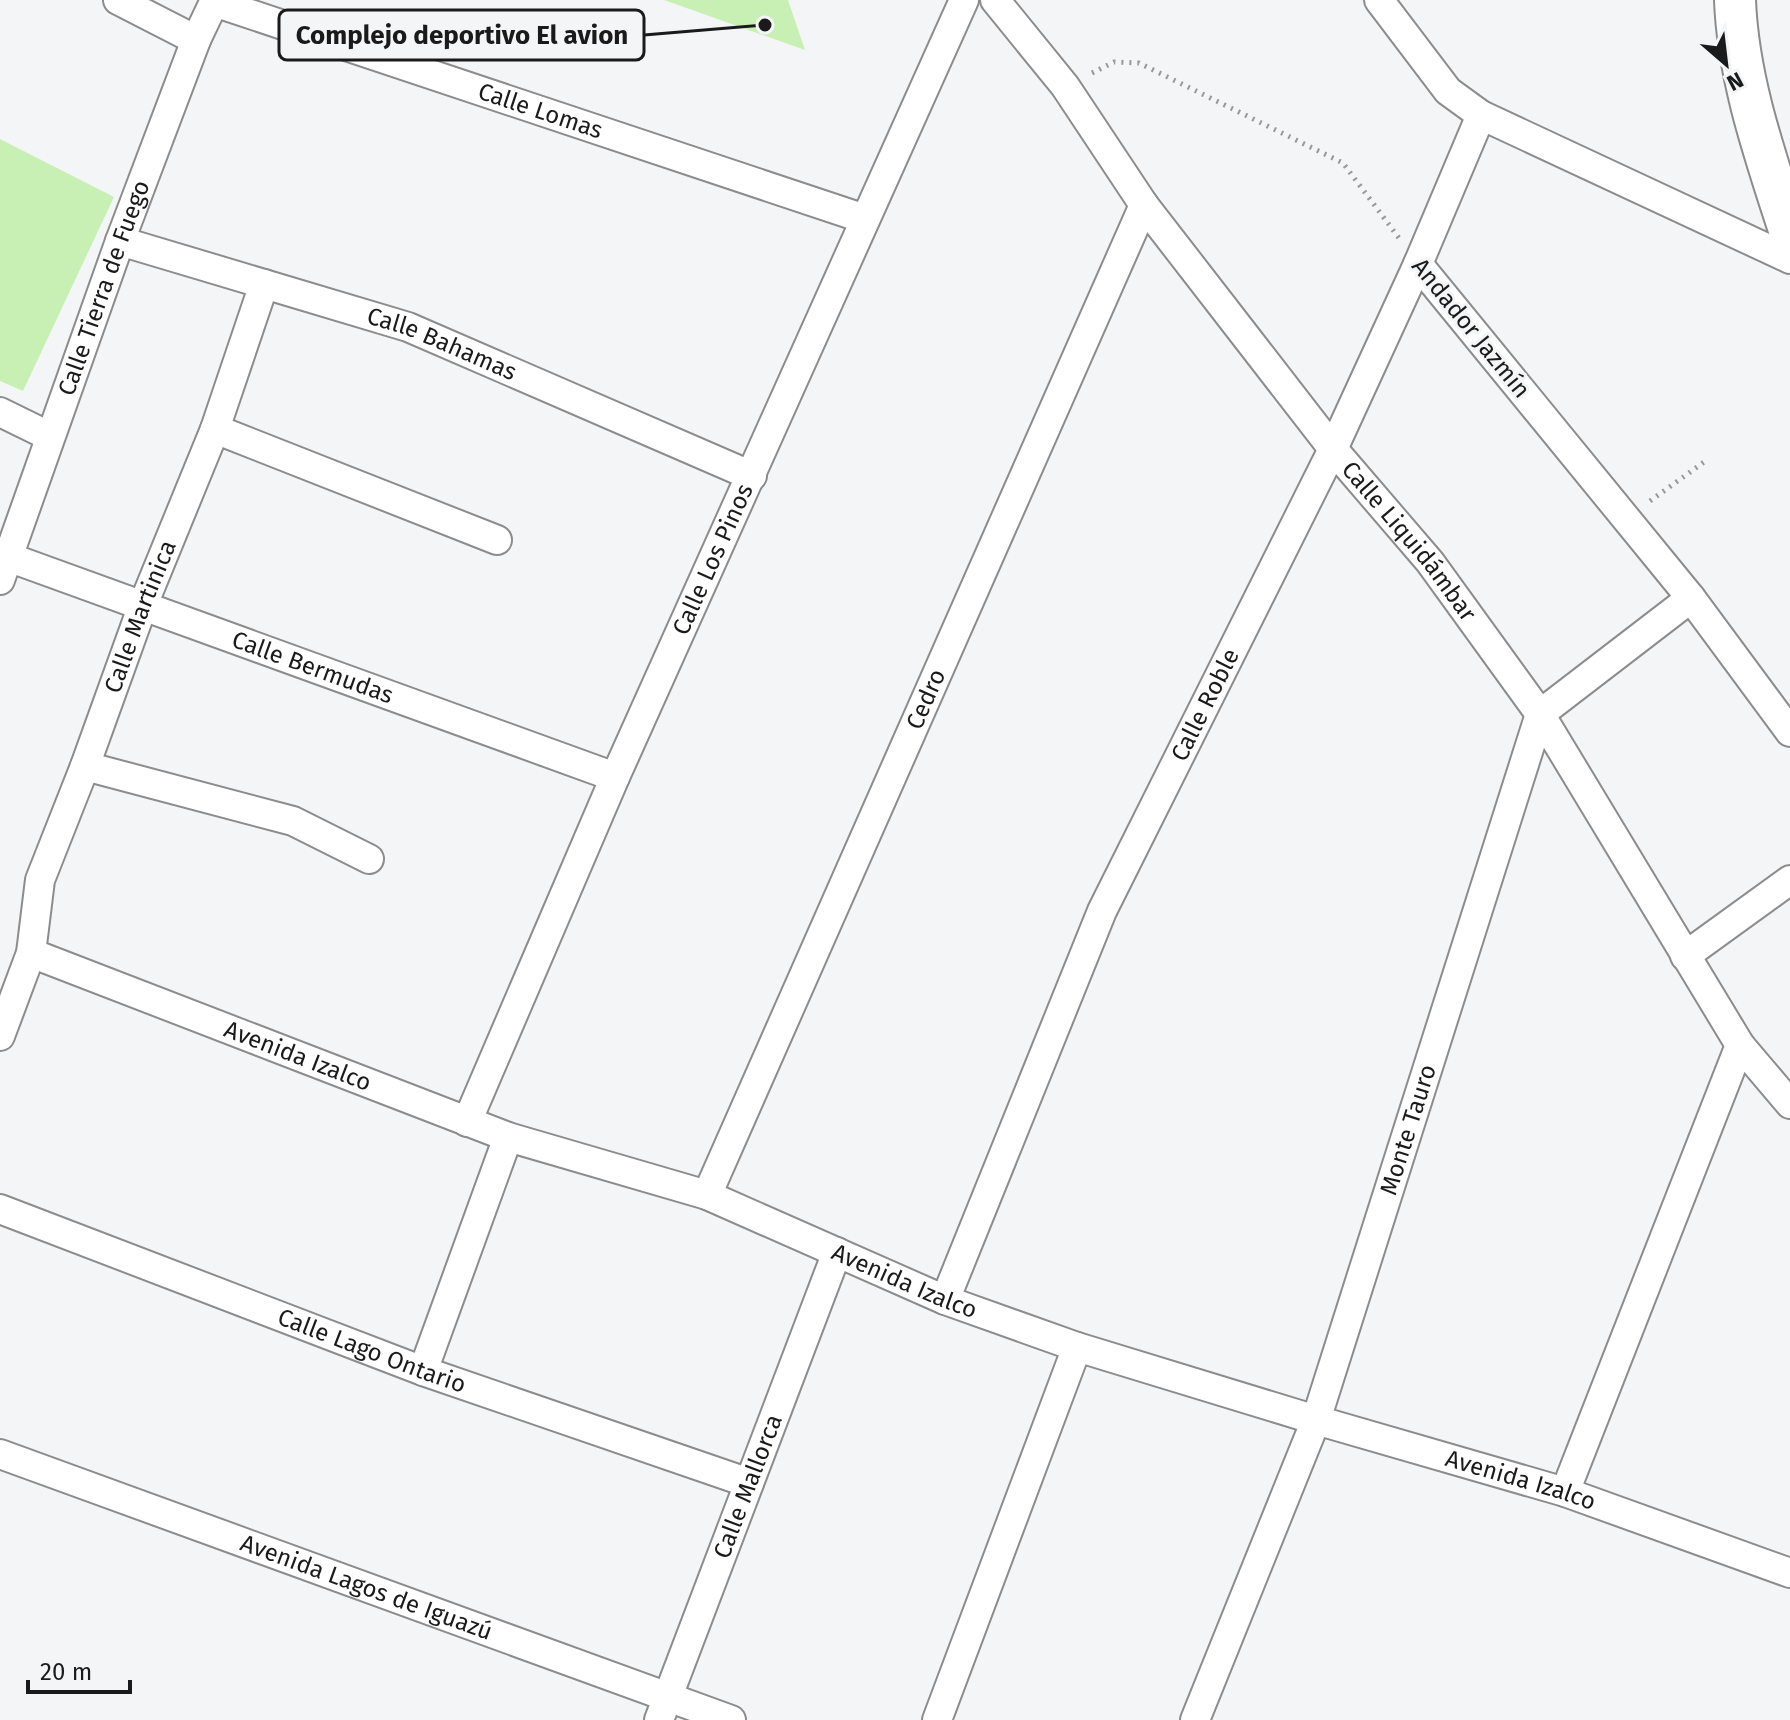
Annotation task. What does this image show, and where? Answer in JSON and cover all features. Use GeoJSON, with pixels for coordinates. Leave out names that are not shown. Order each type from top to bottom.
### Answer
{"type":"FeatureCollection","features":[{"type":"Feature","properties":{"kind":"main road"},"geometry":{"type":"LineString","coordinates":[[1735,0],[1748,89],[1778,156],[1790,233]]}},
{"type":"Feature","properties":{"kind":"street"},"geometry":{"type":"LineString","coordinates":[[118,0],[196,40]]}},
{"type":"Feature","properties":{"kind":"street","name":"Calle Los Pinos"},"geometry":{"type":"LineString","coordinates":[[467,1122],[615,777],[964,0]]}},
{"type":"Feature","properties":{"kind":"street","name":"Calle Liquidámbar"},"geometry":{"type":"LineString","coordinates":[[995,0],[1065,86],[1144,205],[1333,449],[1430,562],[1540,714],[1740,1045],[1790,1104]]}},
{"type":"Feature","properties":{"kind":"street"},"geometry":{"type":"LineString","coordinates":[[1379,0],[1448,91],[1481,115],[1790,259]]}},
{"type":"Feature","properties":{"kind":"street","name":"Calle Tierra de Fuego"},"geometry":{"type":"LineString","coordinates":[[4,568],[120,241],[196,40],[214,1]]}},
{"type":"Feature","properties":{"kind":"street","name":"Calle Lomas"},"geometry":{"type":"LineString","coordinates":[[214,1],[865,219]]}},
{"type":"Feature","properties":{"kind":"street","name":"Calle Roble"},"geometry":{"type":"LineString","coordinates":[[945,1300],[1102,911],[1333,449],[1418,264],[1481,115]]}},
{"type":"Feature","properties":{"kind":"street","name":"Cedro"},"geometry":{"type":"LineString","coordinates":[[707,1195],[1144,205]]}},
{"type":"Feature","properties":{"kind":"street","name":"Calle Bahamas"},"geometry":{"type":"LineString","coordinates":[[120,241],[408,327],[752,476]]}},
{"type":"Feature","properties":{"kind":"street","name":"Andador Jazmín"},"geometry":{"type":"LineString","coordinates":[[1418,264],[1691,598],[1790,732]]}},
{"type":"Feature","properties":{"kind":"street","name":"Calle Martinica"},"geometry":{"type":"LineString","coordinates":[[0,1036],[31,953],[40,880],[143,605],[215,429],[264,284]]}},
{"type":"Feature","properties":{"kind":"street"},"geometry":{"type":"LineString","coordinates":[[0,412],[49,436]]}},
{"type":"Feature","properties":{"kind":"street"},"geometry":{"type":"LineString","coordinates":[[215,429],[497,540]]}},
{"type":"Feature","properties":{"kind":"street","name":"Calle Bermudas"},"geometry":{"type":"LineString","coordinates":[[4,568],[143,605],[615,777]]}},
{"type":"Feature","properties":{"kind":"street"},"geometry":{"type":"LineString","coordinates":[[1540,714],[1691,598]]}},
{"type":"Feature","properties":{"kind":"street","name":"Monte Tauro"},"geometry":{"type":"LineString","coordinates":[[1195,1720],[1316,1420],[1540,714]]}},
{"type":"Feature","properties":{"kind":"street"},"geometry":{"type":"LineString","coordinates":[[85,766],[293,821],[369,859]]}},
{"type":"Feature","properties":{"kind":"street"},"geometry":{"type":"LineString","coordinates":[[1685,956],[1790,880]]}},
{"type":"Feature","properties":{"kind":"street","name":"Avenida Izalco"},"geometry":{"type":"LineString","coordinates":[[31,953],[508,1137],[707,1195],[945,1300],[1077,1347],[1565,1492],[1790,1573]]}},
{"type":"Feature","properties":{"kind":"street"},"geometry":{"type":"LineString","coordinates":[[1565,1492],[1740,1045]]}},
{"type":"Feature","properties":{"kind":"street"},"geometry":{"type":"LineString","coordinates":[[423,1371],[508,1137]]}},
{"type":"Feature","properties":{"kind":"street","name":"Calle Lago Ontario"},"geometry":{"type":"LineString","coordinates":[[0,1209],[423,1371],[749,1483]]}},
{"type":"Feature","properties":{"kind":"street","name":"Calle Mallorca"},"geometry":{"type":"LineString","coordinates":[[663,1709],[837,1252]]}},
{"type":"Feature","properties":{"kind":"street"},"geometry":{"type":"LineString","coordinates":[[937,1720],[1077,1347]]}},
{"type":"Feature","properties":{"kind":"street","name":"Avenida Lagos de Iguazú"},"geometry":{"type":"LineString","coordinates":[[0,1454],[663,1709],[731,1720]]}},
{"type":"Feature","properties":{"kind":"path","name":"Andador Jazmín"},"geometry":{"type":"LineString","coordinates":[[1065,86],[1114,62],[1139,63],[1343,163],[1418,264]]}},
{"type":"Feature","properties":{"kind":"path"},"geometry":{"type":"LineString","coordinates":[[1626,519],[1704,462]]}},
{"type":"Feature","properties":{"kind":"green space"},"geometry":{"type":"Polygon","coordinates":[[[664,0],[788,0],[805,50],[664,0]]]}},
{"type":"Feature","properties":{"kind":"green space"},"geometry":{"type":"Polygon","coordinates":[[[0,139],[114,197],[23,391],[0,381],[0,139]]]}},
{"type":"Feature","properties":{"kind":"place","name":"Complejo deportivo El avion"},"geometry":{"type":"Point","coordinates":[765,25]}}]}
